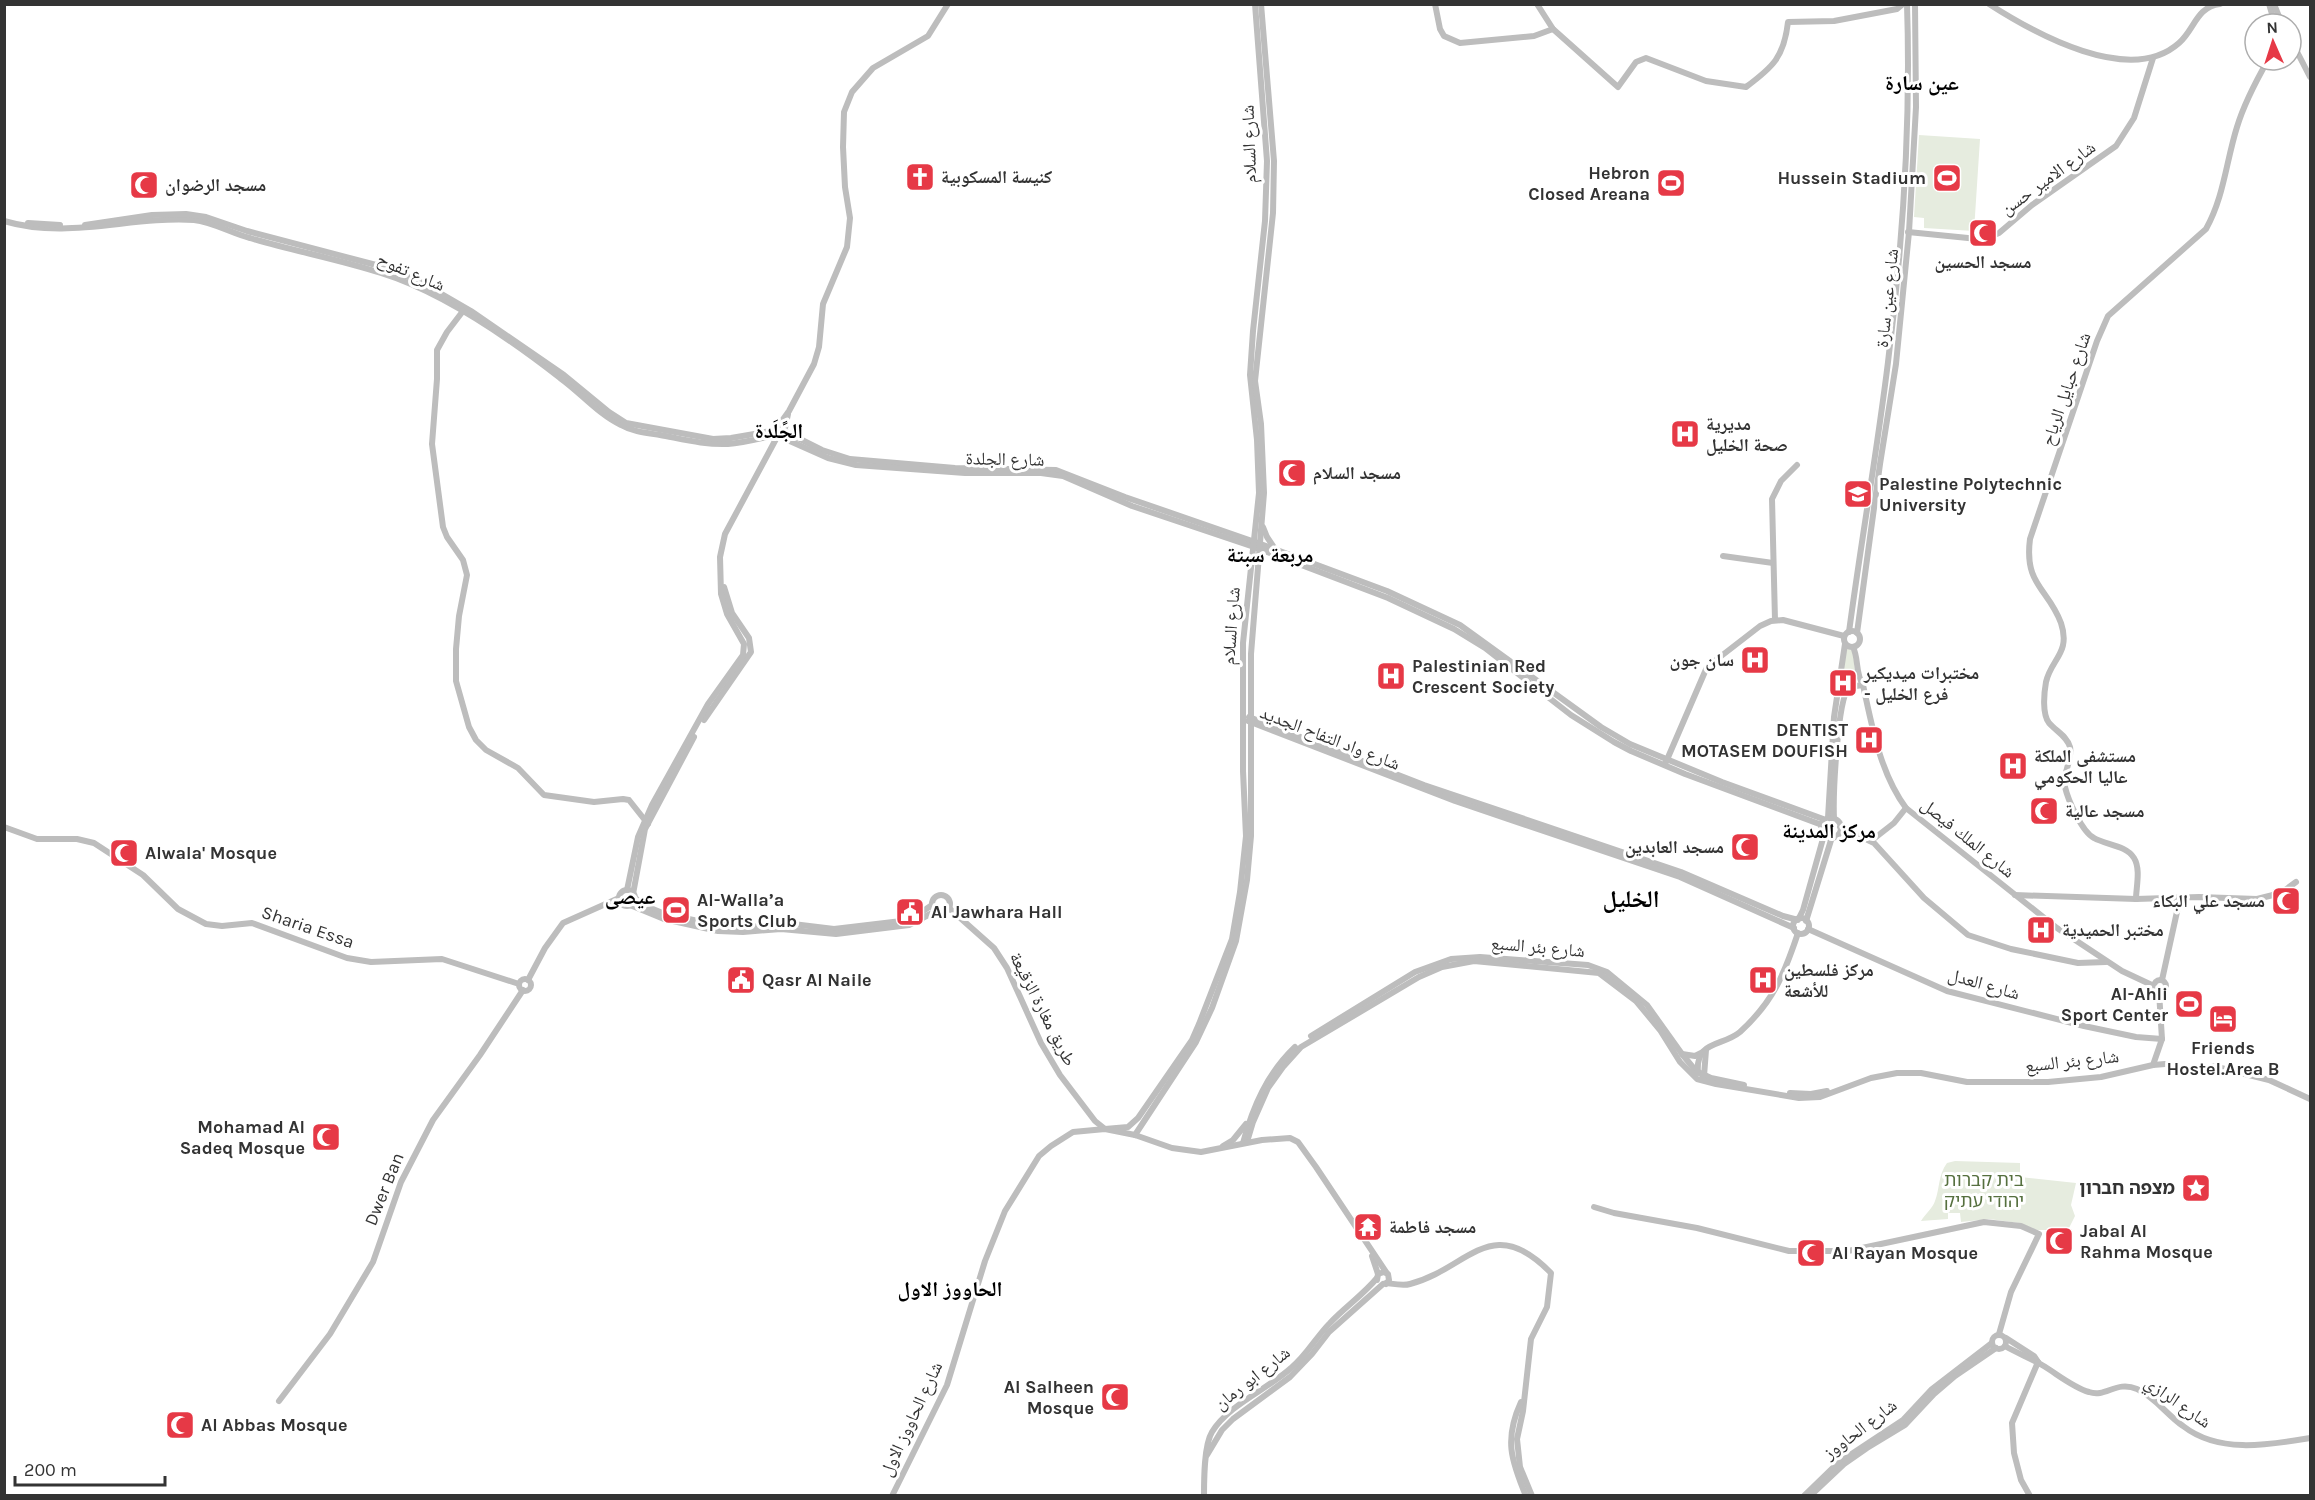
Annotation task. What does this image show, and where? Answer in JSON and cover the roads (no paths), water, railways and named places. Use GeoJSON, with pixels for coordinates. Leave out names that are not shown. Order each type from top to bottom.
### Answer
{"type":"FeatureCollection","features":[{"type":"Feature","properties":{"kind":"street"},"geometry":{"type":"LineString","coordinates":[[783,431],[789,411],[814,364],[819,347],[823,304],[847,248],[850,218],[845,187],[844,112],[852,92],[873,68],[928,36],[948,4]]}},
{"type":"Feature","properties":{"kind":"street","name":"شارع السلام"},"geometry":{"type":"LineString","coordinates":[[1135,1135],[1196,1042],[1212,1008],[1236,941],[1246,893],[1251,836],[1251,654],[1258,566],[1256,529],[1259,465],[1250,375],[1265,221],[1267,161],[1255,4]]}},
{"type":"Feature","properties":{"kind":"street","name":"شارع السلام"},"geometry":{"type":"LineString","coordinates":[[1106,1129],[1128,1127],[1138,1118],[1192,1040],[1212,995],[1232,939],[1240,892],[1246,836],[1243,643],[1262,523],[1264,465],[1256,381],[1272,230],[1274,161],[1262,4]]}},
{"type":"Feature","properties":{"kind":"street"},"geometry":{"type":"LineString","coordinates":[[1435,4],[1440,30],[1444,36],[1460,43],[1534,36],[1552,29]]}},
{"type":"Feature","properties":{"kind":"street"},"geometry":{"type":"LineString","coordinates":[[1537,4],[1552,29],[1618,87],[1636,62],[1646,58],[1706,81],[1746,87],[1764,74],[1780,55],[1788,22],[1842,20],[1897,9],[1905,4]]}},
{"type":"Feature","properties":{"kind":"street","name":"شارع عين سارة"},"geometry":{"type":"LineString","coordinates":[[1827,820],[1834,717],[1888,363],[1901,231],[1909,107],[1905,4]]}},
{"type":"Feature","properties":{"kind":"street","name":"شارع عين سارة"},"geometry":{"type":"LineString","coordinates":[[1857,633],[1896,364],[1909,232],[1916,107],[1915,4]]}},
{"type":"Feature","properties":{"kind":"street"},"geometry":{"type":"LineString","coordinates":[[1989,4],[2043,34],[2097,55],[2123,59],[2153,58],[2178,44],[2201,12],[2208,7],[2220,4]]}},
{"type":"Feature","properties":{"kind":"street","name":"شارع الامير حسن"},"geometry":{"type":"LineString","coordinates":[[1901,231],[1978,239],[1999,233],[2032,205],[2116,146],[2134,118],[2153,58]]}},
{"type":"Feature","properties":{"kind":"street"},"geometry":{"type":"LineString","coordinates":[[2303,60],[2310,77]]}},
{"type":"Feature","properties":{"kind":"street","name":"شارع حبايل الرياح"},"geometry":{"type":"LineString","coordinates":[[2136,899],[2137,866],[2134,858],[2126,851],[2092,837],[2080,822],[2064,785],[2071,749],[2067,740],[2047,720],[2044,698],[2046,680],[2063,650],[2061,624],[2040,590],[2030,567],[2028,555],[2030,539],[2097,340],[2108,316],[2206,229],[2216,211],[2237,126],[2262,72]]}},
{"type":"Feature","properties":{"kind":"street"},"geometry":{"type":"LineString","coordinates":[[4,221],[66,225],[95,224],[167,213],[206,217],[247,231],[389,269],[421,282],[557,370],[626,423],[713,439],[773,435],[783,431]]}},
{"type":"Feature","properties":{"kind":"street"},"geometry":{"type":"LineString","coordinates":[[464,310],[437,350],[432,444],[443,527],[462,560],[466,575],[459,616],[456,681],[469,727],[480,746],[518,768],[544,795],[594,802],[623,799],[633,804],[646,822],[634,896],[630,905]]}},
{"type":"Feature","properties":{"kind":"street"},"geometry":{"type":"LineString","coordinates":[[627,890],[638,837],[708,704],[745,651],[742,639],[723,604],[720,585],[724,534],[773,435],[774,426],[783,431]]}},
{"type":"Feature","properties":{"kind":"street","name":"شارع الجلدة"},"geometry":{"type":"LineString","coordinates":[[783,431],[835,455],[850,459],[955,468],[1056,470],[1125,497],[1238,536],[1257,546]]}},
{"type":"Feature","properties":{"kind":"street","name":"شارع الجلدة"},"geometry":{"type":"LineString","coordinates":[[783,431],[828,458],[856,465],[965,473],[1041,473],[1063,476],[1132,506],[1257,546]]}},
{"type":"Feature","properties":{"kind":"street"},"geometry":{"type":"LineString","coordinates":[[1775,620],[1772,499],[1781,481],[1797,465]]}},
{"type":"Feature","properties":{"kind":"street"},"geometry":{"type":"LineString","coordinates":[[1262,523],[1276,553]]}},
{"type":"Feature","properties":{"kind":"street"},"geometry":{"type":"LineString","coordinates":[[1238,536],[1256,529]]}},
{"type":"Feature","properties":{"kind":"street"},"geometry":{"type":"LineString","coordinates":[[1257,546],[1388,598],[1454,629],[1485,648],[1614,742],[1827,820],[1871,841],[1924,898],[1968,935],[2011,949],[2078,963],[2106,962]]}},
{"type":"Feature","properties":{"kind":"street"},"geometry":{"type":"LineString","coordinates":[[1258,566],[1276,553]]}},
{"type":"Feature","properties":{"kind":"street"},"geometry":{"type":"LineString","coordinates":[[1723,556],[1773,563]]}},
{"type":"Feature","properties":{"kind":"street"},"geometry":{"type":"LineString","coordinates":[[1666,762],[1707,667],[1760,626],[1775,620],[1796,623],[1846,637],[1856,644]]}},
{"type":"Feature","properties":{"kind":"street"},"geometry":{"type":"LineString","coordinates":[[1846,637],[1857,633]]}},
{"type":"Feature","properties":{"kind":"street","name":"شارع الملك فيصل"},"geometry":{"type":"LineString","coordinates":[[1857,633],[1858,678],[1863,685],[1880,752],[1898,798],[1906,808],[2057,928],[2106,962],[2154,986]]}},
{"type":"Feature","properties":{"kind":"street"},"geometry":{"type":"LineString","coordinates":[[1681,1053],[1695,1056],[1733,1037],[1765,1007],[1790,962],[1796,931],[1794,923],[1803,910],[1824,835],[1835,772],[1843,699],[1849,687],[1863,685]]}},
{"type":"Feature","properties":{"kind":"street","name":"شارع واد التفاح الجديد"},"geometry":{"type":"LineString","coordinates":[[1243,717],[1424,784],[1681,872],[1783,916],[1798,920]]}},
{"type":"Feature","properties":{"kind":"street","name":"شارع واد التفاح الجديد"},"geometry":{"type":"LineString","coordinates":[[1250,720],[1262,728],[1465,805],[1680,877],[1796,931]]}},
{"type":"Feature","properties":{"kind":"street"},"geometry":{"type":"LineString","coordinates":[[1250,737],[1262,728]]}},
{"type":"Feature","properties":{"kind":"street"},"geometry":{"type":"LineString","coordinates":[[1871,841],[1894,823],[1906,808]]}},
{"type":"Feature","properties":{"kind":"street","name":"Sharia Essa"},"geometry":{"type":"LineString","coordinates":[[4,827],[37,839],[77,839],[93,843],[143,875],[178,909],[206,924],[222,926],[252,923],[347,958],[367,962],[442,959],[521,987]]}},
{"type":"Feature","properties":{"kind":"street"},"geometry":{"type":"LineString","coordinates":[[1824,835],[1832,837],[1837,835],[1840,827]]}},
{"type":"Feature","properties":{"kind":"street"},"geometry":{"type":"LineString","coordinates":[[1796,931],[1805,933],[1808,929],[1806,921],[1832,837]]}},
{"type":"Feature","properties":{"kind":"street"},"geometry":{"type":"LineString","coordinates":[[2014,895],[2136,899],[2258,899],[2273,897],[2296,882]]}},
{"type":"Feature","properties":{"kind":"street"},"geometry":{"type":"LineString","coordinates":[[627,890],[648,907],[665,914],[717,925],[748,927],[793,924],[834,929],[910,920],[934,908]]}},
{"type":"Feature","properties":{"kind":"street"},"geometry":{"type":"LineString","coordinates":[[521,987],[523,979],[528,980],[545,948],[563,923],[619,898],[620,893],[627,890]]}},
{"type":"Feature","properties":{"kind":"street"},"geometry":{"type":"LineString","coordinates":[[943,895],[949,900],[949,908],[943,912],[934,908],[935,897],[943,895]]}},
{"type":"Feature","properties":{"kind":"street"},"geometry":{"type":"LineString","coordinates":[[619,898],[623,905],[630,905],[664,919],[718,931],[742,932],[781,929],[836,934],[909,925],[934,908]]}},
{"type":"Feature","properties":{"kind":"street"},"geometry":{"type":"LineString","coordinates":[[2159,992],[2166,987],[2162,980],[2180,898]]}},
{"type":"Feature","properties":{"kind":"street","name":"طريق مغارة الزقيعة"},"geometry":{"type":"LineString","coordinates":[[949,908],[994,948],[1007,968],[1041,1042],[1060,1075],[1090,1115],[1106,1129]]}},
{"type":"Feature","properties":{"kind":"street"},"geometry":{"type":"LineString","coordinates":[[1798,920],[1806,921]]}},
{"type":"Feature","properties":{"kind":"street","name":"شارع العدل"},"geometry":{"type":"LineString","coordinates":[[1808,929],[1947,991],[2136,1037],[2162,1039]]}},
{"type":"Feature","properties":{"kind":"street","name":"شارع بئر السبع"},"geometry":{"type":"LineString","coordinates":[[1245,1143],[1250,1118],[1266,1081],[1298,1044],[1415,972],[1451,959],[1480,957],[1596,967],[1621,982],[1647,1005],[1702,1078]]}},
{"type":"Feature","properties":{"kind":"street","name":"شارع بئر السبع"},"geometry":{"type":"LineString","coordinates":[[1245,1143],[1268,1088],[1301,1047],[1425,974],[1442,967],[1474,961],[1599,973],[1636,1001],[1660,1030],[1680,1062],[1702,1078],[1803,1094],[1822,1092],[1870,1074],[1897,1070],[1924,1071],[1957,1077],[1967,1082],[2059,1081],[2101,1077],[2165,1064]]}},
{"type":"Feature","properties":{"kind":"street","name":"Dwer Ban"},"geometry":{"type":"LineString","coordinates":[[279,1401],[330,1334],[373,1262],[401,1182],[433,1120],[480,1055],[521,987],[526,991],[531,987],[528,980]]}},
{"type":"Feature","properties":{"kind":"street"},"geometry":{"type":"LineString","coordinates":[[2153,1065],[2162,1039],[2159,992],[2154,986],[2156,981],[2162,980]]}},
{"type":"Feature","properties":{"kind":"street"},"geometry":{"type":"LineString","coordinates":[[1697,1071],[1705,1049]]}},
{"type":"Feature","properties":{"kind":"street"},"geometry":{"type":"LineString","coordinates":[[1702,1078],[1705,1049]]}},
{"type":"Feature","properties":{"kind":"street"},"geometry":{"type":"LineString","coordinates":[[2213,1066],[2269,1080],[2310,1099]]}},
{"type":"Feature","properties":{"kind":"street"},"geometry":{"type":"LineString","coordinates":[[1086,1130],[1091,1124],[1090,1115]]}},
{"type":"Feature","properties":{"kind":"street"},"geometry":{"type":"LineString","coordinates":[[1213,1149],[1233,1140],[1250,1118]]}},
{"type":"Feature","properties":{"kind":"street"},"geometry":{"type":"LineString","coordinates":[[1086,1130],[1106,1129],[1135,1135],[1172,1148],[1201,1152],[1281,1137],[1299,1142],[1367,1244],[1386,1279]]}},
{"type":"Feature","properties":{"kind":"street"},"geometry":{"type":"LineString","coordinates":[[1251,1129],[1262,1140]]}},
{"type":"Feature","properties":{"kind":"street","name":"شارع الحاووز الاول"},"geometry":{"type":"LineString","coordinates":[[892,1496],[947,1385],[997,1229],[1005,1211],[1039,1156],[1074,1132],[1086,1130]]}},
{"type":"Feature","properties":{"kind":"street"},"geometry":{"type":"LineString","coordinates":[[1594,1207],[1623,1215],[1696,1228],[1789,1251],[1848,1251],[1984,1222],[2021,1226],[2039,1234],[2011,1292],[2002,1336],[2005,1346],[1994,1346],[1934,1394],[1905,1425],[1844,1464],[1810,1496]]}},
{"type":"Feature","properties":{"kind":"street"},"geometry":{"type":"LineString","coordinates":[[1367,1244],[1379,1283],[1386,1279]]}},
{"type":"Feature","properties":{"kind":"street"},"geometry":{"type":"LineString","coordinates":[[1377,1276],[1407,1285],[1451,1267],[1475,1250],[1493,1245],[1520,1249],[1543,1264],[1551,1273],[1547,1307],[1531,1339],[1523,1411],[1516,1448],[1520,1467],[1532,1496]]}},
{"type":"Feature","properties":{"kind":"street","name":"شارع ابو رمان"},"geometry":{"type":"LineString","coordinates":[[1204,1496],[1210,1434],[1222,1419],[1291,1368],[1310,1349],[1332,1320],[1366,1291],[1377,1276]]}},
{"type":"Feature","properties":{"kind":"street","name":"شارع ابو رمان"},"geometry":{"type":"LineString","coordinates":[[1207,1456],[1222,1430],[1233,1419],[1290,1377],[1302,1366],[1329,1332],[1386,1279]]}},
{"type":"Feature","properties":{"kind":"street"},"geometry":{"type":"LineString","coordinates":[[1994,1346],[1994,1336],[2002,1336]]}},
{"type":"Feature","properties":{"kind":"street","name":"شارع الرازي"},"geometry":{"type":"LineString","coordinates":[[2002,1336],[2034,1356],[2038,1362]]}},
{"type":"Feature","properties":{"kind":"street","name":"شارع الحاووز"},"geometry":{"type":"LineString","coordinates":[[1804,1496],[1838,1463],[1903,1420],[1931,1389],[1994,1346]]}},
{"type":"Feature","properties":{"kind":"street","name":"شارع الرازي"},"geometry":{"type":"LineString","coordinates":[[2005,1346],[2038,1362],[2089,1392],[2103,1392],[2119,1386],[2135,1388],[2182,1426],[2208,1441],[2241,1445],[2310,1438]]}},
{"type":"Feature","properties":{"kind":"street"},"geometry":{"type":"LineString","coordinates":[[2030,1495],[2021,1480],[2014,1453],[2012,1423],[2038,1362]]}},
{"type":"Feature","properties":{"kind":"street"},"geometry":{"type":"LineString","coordinates":[[1523,1398],[1517,1411],[1510,1449],[1514,1467],[1526,1496]]}},
{"type":"Feature","properties":{"kind":"place","name":"كنيسة المسكوبية"},"geometry":{"type":"Point","coordinates":[920,177]}},
{"type":"Feature","properties":{"kind":"place","name":"Hussein Stadium"},"geometry":{"type":"Point","coordinates":[1947,178]}},
{"type":"Feature","properties":{"kind":"place","name":"Hebron Closed Areana"},"geometry":{"type":"Point","coordinates":[1671,183]}},
{"type":"Feature","properties":{"kind":"place","name":"مسجد الرضوان"},"geometry":{"type":"Point","coordinates":[144,185]}},
{"type":"Feature","properties":{"kind":"place","name":"مسجد الحسين"},"geometry":{"type":"Point","coordinates":[1983,233]}},
{"type":"Feature","properties":{"kind":"place","name":"مديرية صحة الخليل"},"geometry":{"type":"Point","coordinates":[1685,434]}},
{"type":"Feature","properties":{"kind":"place","name":"مسجد السلام"},"geometry":{"type":"Point","coordinates":[1292,473]}},
{"type":"Feature","properties":{"kind":"place","name":"Palestine Polytechnic University"},"geometry":{"type":"Point","coordinates":[1858,494]}},
{"type":"Feature","properties":{"kind":"place","name":"سان جون"},"geometry":{"type":"Point","coordinates":[1755,660]}},
{"type":"Feature","properties":{"kind":"place","name":"Palestinian Red Crescent Society"},"geometry":{"type":"Point","coordinates":[1391,676]}},
{"type":"Feature","properties":{"kind":"place","name":"مختبرات ميديكير - فرع الخليل"},"geometry":{"type":"Point","coordinates":[1843,683]}},
{"type":"Feature","properties":{"kind":"place","name":"DENTIST MOTASEM DOUFISH"},"geometry":{"type":"Point","coordinates":[1869,740]}},
{"type":"Feature","properties":{"kind":"place","name":"مستشفى الملكة عاليا الحكومي"},"geometry":{"type":"Point","coordinates":[2013,766]}},
{"type":"Feature","properties":{"kind":"place","name":"مسجد عالية"},"geometry":{"type":"Point","coordinates":[2044,811]}},
{"type":"Feature","properties":{"kind":"place","name":"مسجد العابدين"},"geometry":{"type":"Point","coordinates":[1745,847]}},
{"type":"Feature","properties":{"kind":"place","name":"Alwala' Mosque"},"geometry":{"type":"Point","coordinates":[124,853]}},
{"type":"Feature","properties":{"kind":"place","name":"مسجد علي البكاء"},"geometry":{"type":"Point","coordinates":[2286,901]}},
{"type":"Feature","properties":{"kind":"place","name":"Al-Walla’a Sports Club"},"geometry":{"type":"Point","coordinates":[676,910]}},
{"type":"Feature","properties":{"kind":"place","name":"Al Jawhara Hall"},"geometry":{"type":"Point","coordinates":[910,912]}},
{"type":"Feature","properties":{"kind":"place","name":"مختبر الحميدية"},"geometry":{"type":"Point","coordinates":[2041,930]}},
{"type":"Feature","properties":{"kind":"place","name":"Qasr Al Naile"},"geometry":{"type":"Point","coordinates":[741,980]}},
{"type":"Feature","properties":{"kind":"place","name":"مركز فلسطين للأشعة"},"geometry":{"type":"Point","coordinates":[1763,980]}},
{"type":"Feature","properties":{"kind":"place","name":"Al-Ahli Sport Center"},"geometry":{"type":"Point","coordinates":[2189,1004]}},
{"type":"Feature","properties":{"kind":"place","name":"Friends Hostel.Area B"},"geometry":{"type":"Point","coordinates":[2223,1019]}},
{"type":"Feature","properties":{"kind":"place","name":"Mohamad Al Sadeq Mosque"},"geometry":{"type":"Point","coordinates":[326,1137]}},
{"type":"Feature","properties":{"kind":"place","name":"מצפה חברון"},"geometry":{"type":"Point","coordinates":[2196,1188]}},
{"type":"Feature","properties":{"kind":"place","name":"مسجد فاطمة"},"geometry":{"type":"Point","coordinates":[1368,1227]}},
{"type":"Feature","properties":{"kind":"place","name":"Jabal Al Rahma Mosque"},"geometry":{"type":"Point","coordinates":[2059,1241]}},
{"type":"Feature","properties":{"kind":"place","name":"Al Rayan Mosque"},"geometry":{"type":"Point","coordinates":[1811,1253]}},
{"type":"Feature","properties":{"kind":"place","name":"Al Salheen Mosque"},"geometry":{"type":"Point","coordinates":[1115,1397]}},
{"type":"Feature","properties":{"kind":"place","name":"Al Abbas Mosque"},"geometry":{"type":"Point","coordinates":[180,1425]}},
{"type":"Feature","properties":{"kind":"district","name":"عين سارة"},"geometry":{"type":"Point","coordinates":[1922,83]}},
{"type":"Feature","properties":{"kind":"district","name":"الجًلَدة"},"geometry":{"type":"Point","coordinates":[779,431]}},
{"type":"Feature","properties":{"kind":"district","name":"مربعة سبتة"},"geometry":{"type":"Point","coordinates":[1270,555]}},
{"type":"Feature","properties":{"kind":"district","name":"مركز المدينة"},"geometry":{"type":"Point","coordinates":[1829,831]}},
{"type":"Feature","properties":{"kind":"district","name":"عيصى"},"geometry":{"type":"Point","coordinates":[630,897]}},
{"type":"Feature","properties":{"kind":"district","name":"الخليل"},"geometry":{"type":"Point","coordinates":[1631,899]}},
{"type":"Feature","properties":{"kind":"district","name":"الحاووز الاول"},"geometry":{"type":"Point","coordinates":[950,1289]}},
{"type":"Feature","properties":{"kind":"park label","name":"בית קברות יהודי עתיק"},"geometry":{"type":"Point","coordinates":[1984,1190]}}]}
